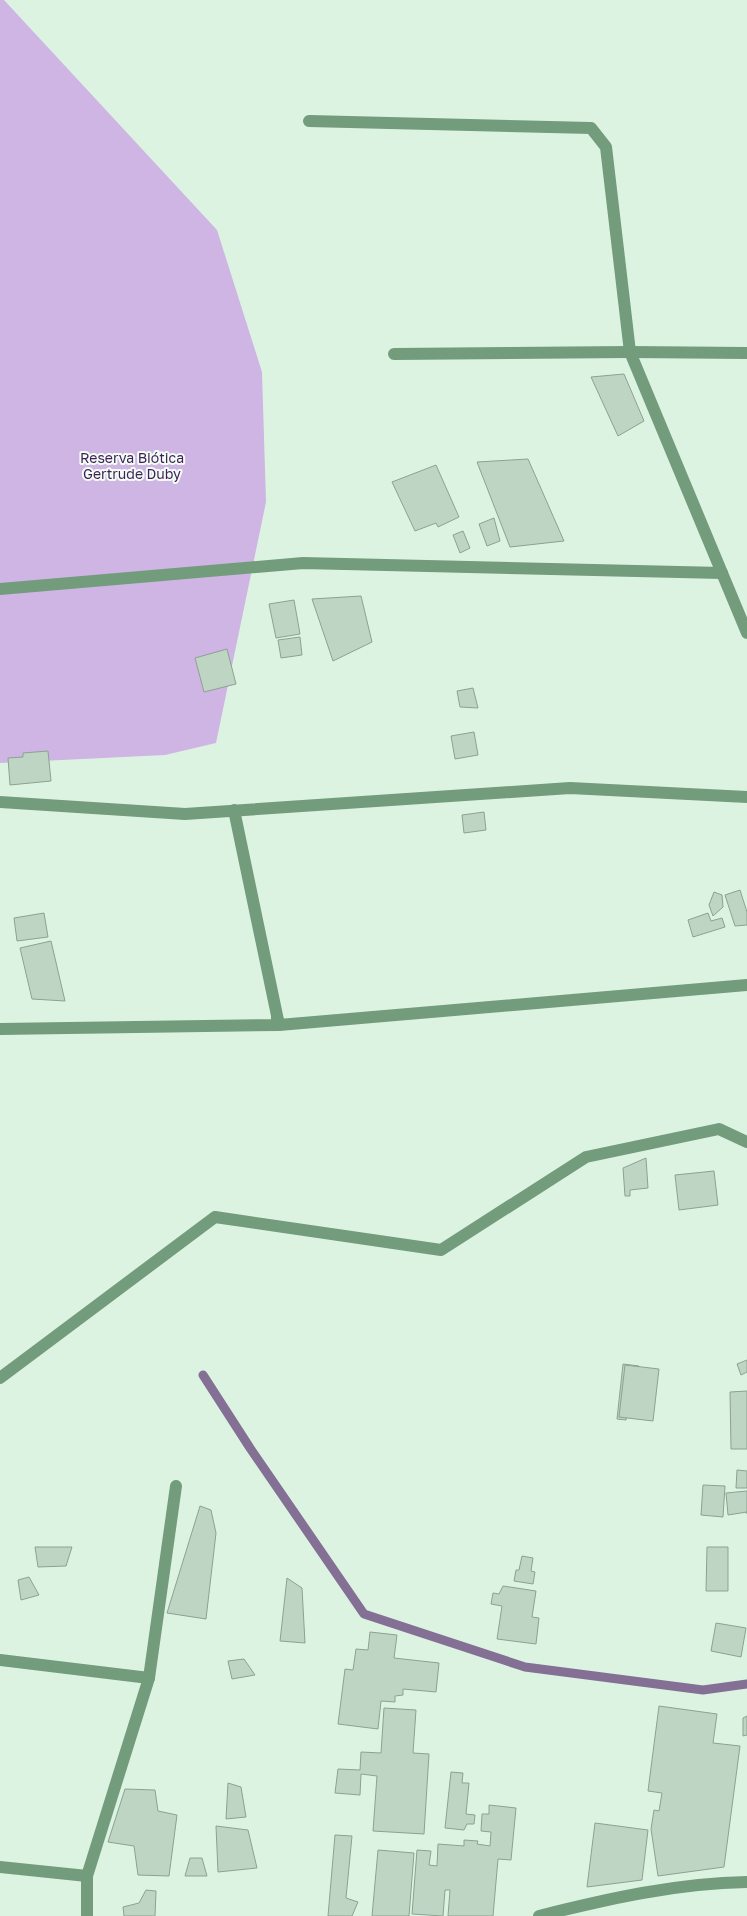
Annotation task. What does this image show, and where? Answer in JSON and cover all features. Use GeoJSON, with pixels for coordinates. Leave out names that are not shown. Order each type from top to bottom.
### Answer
{"type":"FeatureCollection","features":[{"type":"Feature","properties":{"kind":"street"},"geometry":{"type":"LineString","coordinates":[[308,121],[591,128],[606,147],[630,352],[747,633]]}},
{"type":"Feature","properties":{"kind":"street"},"geometry":{"type":"LineString","coordinates":[[394,354],[747,353]]}},
{"type":"Feature","properties":{"kind":"street"},"geometry":{"type":"LineString","coordinates":[[0,589],[303,563],[722,573]]}},
{"type":"Feature","properties":{"kind":"street"},"geometry":{"type":"LineString","coordinates":[[0,802],[185,814],[570,788],[747,796]]}},
{"type":"Feature","properties":{"kind":"street"},"geometry":{"type":"LineString","coordinates":[[234,810],[279,1025]]}},
{"type":"Feature","properties":{"kind":"street"},"geometry":{"type":"LineString","coordinates":[[0,1028],[279,1025],[747,985]]}},
{"type":"Feature","properties":{"kind":"street"},"geometry":{"type":"LineString","coordinates":[[0,1378],[215,1216],[441,1250],[586,1157],[719,1129],[747,1142]]}},
{"type":"Feature","properties":{"kind":"street"},"geometry":{"type":"LineString","coordinates":[[87,1916],[87,1876],[149,1678],[176,1486]]}},
{"type":"Feature","properties":{"kind":"street"},"geometry":{"type":"LineString","coordinates":[[0,1660],[149,1678]]}},
{"type":"Feature","properties":{"kind":"street"},"geometry":{"type":"LineString","coordinates":[[0,1867],[87,1876]]}},
{"type":"Feature","properties":{"kind":"street"},"geometry":{"type":"LineString","coordinates":[[539,1916],[592,1903],[710,1883],[747,1882]]}},
{"type":"Feature","properties":{"kind":"green space","name":"Reserva Biótica Gertrude Duby"},"geometry":{"type":"Polygon","coordinates":[[[0,0],[4,0],[217,230],[262,372],[266,502],[216,743],[165,755],[0,763],[0,0]]]}},
{"type":"Feature","properties":{"kind":"building"},"geometry":{"type":"Polygon","coordinates":[[[624,374],[644,421],[618,436],[591,377],[624,374]]]}},
{"type":"Feature","properties":{"kind":"building"},"geometry":{"type":"Polygon","coordinates":[[[528,459],[564,541],[510,547],[477,462],[528,459]]]}},
{"type":"Feature","properties":{"kind":"building"},"geometry":{"type":"Polygon","coordinates":[[[436,465],[459,517],[438,527],[436,523],[415,531],[392,482],[436,465]]]}},
{"type":"Feature","properties":{"kind":"building"},"geometry":{"type":"Polygon","coordinates":[[[494,518],[500,541],[487,546],[479,524],[494,518]]]}},
{"type":"Feature","properties":{"kind":"building"},"geometry":{"type":"Polygon","coordinates":[[[463,531],[470,548],[460,553],[453,535],[463,531]]]}},
{"type":"Feature","properties":{"kind":"building"},"geometry":{"type":"Polygon","coordinates":[[[361,596],[372,642],[333,661],[312,599],[361,596]]]}},
{"type":"Feature","properties":{"kind":"building"},"geometry":{"type":"Polygon","coordinates":[[[294,600],[300,634],[276,638],[269,604],[294,600]]]}},
{"type":"Feature","properties":{"kind":"building"},"geometry":{"type":"Polygon","coordinates":[[[300,637],[302,655],[281,658],[278,640],[300,637]]]}},
{"type":"Feature","properties":{"kind":"building"},"geometry":{"type":"Polygon","coordinates":[[[227,649],[236,684],[204,692],[195,658],[227,649]]]}},
{"type":"Feature","properties":{"kind":"building"},"geometry":{"type":"Polygon","coordinates":[[[473,688],[478,708],[460,707],[457,691],[473,688]]]}},
{"type":"Feature","properties":{"kind":"building"},"geometry":{"type":"Polygon","coordinates":[[[474,732],[478,755],[455,759],[451,736],[474,732]]]}},
{"type":"Feature","properties":{"kind":"building"},"geometry":{"type":"Polygon","coordinates":[[[48,751],[51,781],[10,785],[8,758],[23,757],[23,753],[48,751]]]}},
{"type":"Feature","properties":{"kind":"building"},"geometry":{"type":"Polygon","coordinates":[[[484,812],[486,830],[464,833],[462,815],[484,812]]]}},
{"type":"Feature","properties":{"kind":"building"},"geometry":{"type":"Polygon","coordinates":[[[740,890],[747,912],[747,925],[735,926],[725,895],[740,890]]]}},
{"type":"Feature","properties":{"kind":"building"},"geometry":{"type":"Polygon","coordinates":[[[714,892],[722,895],[723,907],[713,916],[709,905],[714,892]]]}},
{"type":"Feature","properties":{"kind":"building"},"geometry":{"type":"Polygon","coordinates":[[[44,913],[48,937],[17,941],[14,918],[44,913]]]}},
{"type":"Feature","properties":{"kind":"building"},"geometry":{"type":"Polygon","coordinates":[[[708,913],[711,921],[722,918],[725,927],[693,937],[688,920],[708,913]]]}},
{"type":"Feature","properties":{"kind":"building"},"geometry":{"type":"Polygon","coordinates":[[[51,941],[65,1001],[32,999],[20,948],[51,941]]]}},
{"type":"Feature","properties":{"kind":"building"},"geometry":{"type":"Polygon","coordinates":[[[646,1158],[648,1188],[630,1190],[630,1196],[625,1196],[623,1168],[646,1158]]]}},
{"type":"Feature","properties":{"kind":"building"},"geometry":{"type":"Polygon","coordinates":[[[714,1171],[718,1205],[679,1210],[675,1175],[714,1171]]]}},
{"type":"Feature","properties":{"kind":"building"},"geometry":{"type":"Polygon","coordinates":[[[747,1360],[747,1372],[741,1375],[737,1364],[747,1360]]]}},
{"type":"Feature","properties":{"kind":"building"},"geometry":{"type":"Polygon","coordinates":[[[623,1364],[639,1366],[626,1420],[617,1419],[623,1364]]]}},
{"type":"Feature","properties":{"kind":"building"},"geometry":{"type":"Polygon","coordinates":[[[625,1365],[659,1369],[653,1421],[619,1417],[625,1365]]]}},
{"type":"Feature","properties":{"kind":"building"},"geometry":{"type":"Polygon","coordinates":[[[747,1391],[747,1449],[731,1449],[730,1392],[747,1391]]]}},
{"type":"Feature","properties":{"kind":"building"},"geometry":{"type":"Polygon","coordinates":[[[737,1470],[747,1471],[747,1488],[736,1488],[737,1470]]]}},
{"type":"Feature","properties":{"kind":"building"},"geometry":{"type":"Polygon","coordinates":[[[703,1485],[725,1486],[723,1517],[701,1515],[703,1485]]]}},
{"type":"Feature","properties":{"kind":"building"},"geometry":{"type":"Polygon","coordinates":[[[747,1491],[747,1512],[728,1515],[726,1493],[747,1491]]]}},
{"type":"Feature","properties":{"kind":"building"},"geometry":{"type":"Polygon","coordinates":[[[200,1506],[211,1510],[216,1533],[206,1619],[167,1613],[200,1506]]]}},
{"type":"Feature","properties":{"kind":"building"},"geometry":{"type":"Polygon","coordinates":[[[35,1547],[72,1547],[66,1566],[38,1567],[35,1547]]]}},
{"type":"Feature","properties":{"kind":"building"},"geometry":{"type":"Polygon","coordinates":[[[707,1547],[728,1547],[728,1591],[706,1591],[707,1547]]]}},
{"type":"Feature","properties":{"kind":"building"},"geometry":{"type":"Polygon","coordinates":[[[522,1556],[533,1558],[531,1571],[535,1572],[533,1584],[514,1581],[522,1556]]]}},
{"type":"Feature","properties":{"kind":"building"},"geometry":{"type":"Polygon","coordinates":[[[29,1577],[39,1595],[21,1600],[18,1580],[29,1577]]]}},
{"type":"Feature","properties":{"kind":"building"},"geometry":{"type":"Polygon","coordinates":[[[287,1578],[302,1588],[305,1643],[280,1641],[287,1578]]]}},
{"type":"Feature","properties":{"kind":"building"},"geometry":{"type":"Polygon","coordinates":[[[503,1586],[536,1591],[532,1617],[539,1618],[536,1644],[497,1639],[502,1606],[491,1604],[493,1593],[499,1594],[503,1586]]]}},
{"type":"Feature","properties":{"kind":"building"},"geometry":{"type":"Polygon","coordinates":[[[716,1623],[746,1628],[741,1657],[711,1651],[716,1623]]]}},
{"type":"Feature","properties":{"kind":"building"},"geometry":{"type":"Polygon","coordinates":[[[370,1632],[397,1635],[394,1658],[439,1663],[436,1692],[403,1689],[403,1695],[395,1696],[395,1702],[381,1701],[378,1729],[338,1724],[345,1669],[353,1670],[356,1649],[368,1650],[370,1632]]]}},
{"type":"Feature","properties":{"kind":"building"},"geometry":{"type":"Polygon","coordinates":[[[244,1659],[255,1675],[232,1679],[228,1661],[244,1659]]]}},
{"type":"Feature","properties":{"kind":"building"},"geometry":{"type":"Polygon","coordinates":[[[659,1706],[717,1714],[713,1743],[740,1746],[724,1867],[658,1876],[651,1829],[654,1810],[659,1811],[662,1793],[648,1791],[659,1706]]]}},
{"type":"Feature","properties":{"kind":"building"},"geometry":{"type":"Polygon","coordinates":[[[384,1708],[416,1710],[413,1753],[429,1754],[424,1834],[373,1831],[377,1776],[361,1774],[360,1795],[335,1793],[338,1769],[360,1770],[361,1752],[381,1753],[384,1708]]]}},
{"type":"Feature","properties":{"kind":"building"},"geometry":{"type":"Polygon","coordinates":[[[747,1716],[747,1735],[743,1736],[743,1718],[747,1716]]]}},
{"type":"Feature","properties":{"kind":"building"},"geometry":{"type":"Polygon","coordinates":[[[451,1772],[463,1773],[462,1783],[469,1783],[466,1814],[475,1815],[474,1824],[467,1824],[464,1830],[445,1828],[451,1772]]]}},
{"type":"Feature","properties":{"kind":"building"},"geometry":{"type":"Polygon","coordinates":[[[228,1783],[241,1787],[246,1817],[226,1819],[228,1783]]]}},
{"type":"Feature","properties":{"kind":"building"},"geometry":{"type":"Polygon","coordinates":[[[125,1789],[155,1790],[158,1811],[177,1815],[169,1876],[138,1875],[134,1846],[108,1842],[125,1789]]]}},
{"type":"Feature","properties":{"kind":"building"},"geometry":{"type":"Polygon","coordinates":[[[489,1805],[516,1808],[511,1860],[498,1859],[493,1916],[448,1916],[450,1890],[445,1890],[443,1916],[412,1914],[417,1850],[431,1851],[429,1865],[437,1866],[438,1844],[464,1846],[464,1840],[478,1841],[477,1844],[490,1846],[491,1832],[481,1831],[482,1814],[489,1814],[489,1805]]]}},
{"type":"Feature","properties":{"kind":"building"},"geometry":{"type":"Polygon","coordinates":[[[595,1823],[648,1830],[642,1880],[587,1887],[595,1823]]]}},
{"type":"Feature","properties":{"kind":"building"},"geometry":{"type":"Polygon","coordinates":[[[216,1826],[248,1830],[257,1868],[218,1872],[216,1826]]]}},
{"type":"Feature","properties":{"kind":"building"},"geometry":{"type":"Polygon","coordinates":[[[335,1835],[352,1836],[346,1898],[358,1902],[352,1916],[328,1916],[335,1835]]]}},
{"type":"Feature","properties":{"kind":"building"},"geometry":{"type":"Polygon","coordinates":[[[378,1850],[414,1853],[409,1916],[372,1916],[378,1850]]]}},
{"type":"Feature","properties":{"kind":"building"},"geometry":{"type":"Polygon","coordinates":[[[190,1858],[202,1858],[207,1876],[185,1876],[190,1858]]]}},
{"type":"Feature","properties":{"kind":"building"},"geometry":{"type":"Polygon","coordinates":[[[146,1890],[156,1891],[155,1916],[124,1916],[123,1907],[139,1903],[146,1890]]]}},
{"type":"Feature","properties":{"kind":"waterway"},"geometry":{"type":"LineString","coordinates":[[203,1375],[250,1448],[364,1614],[525,1667],[703,1690],[747,1684]]}}]}
